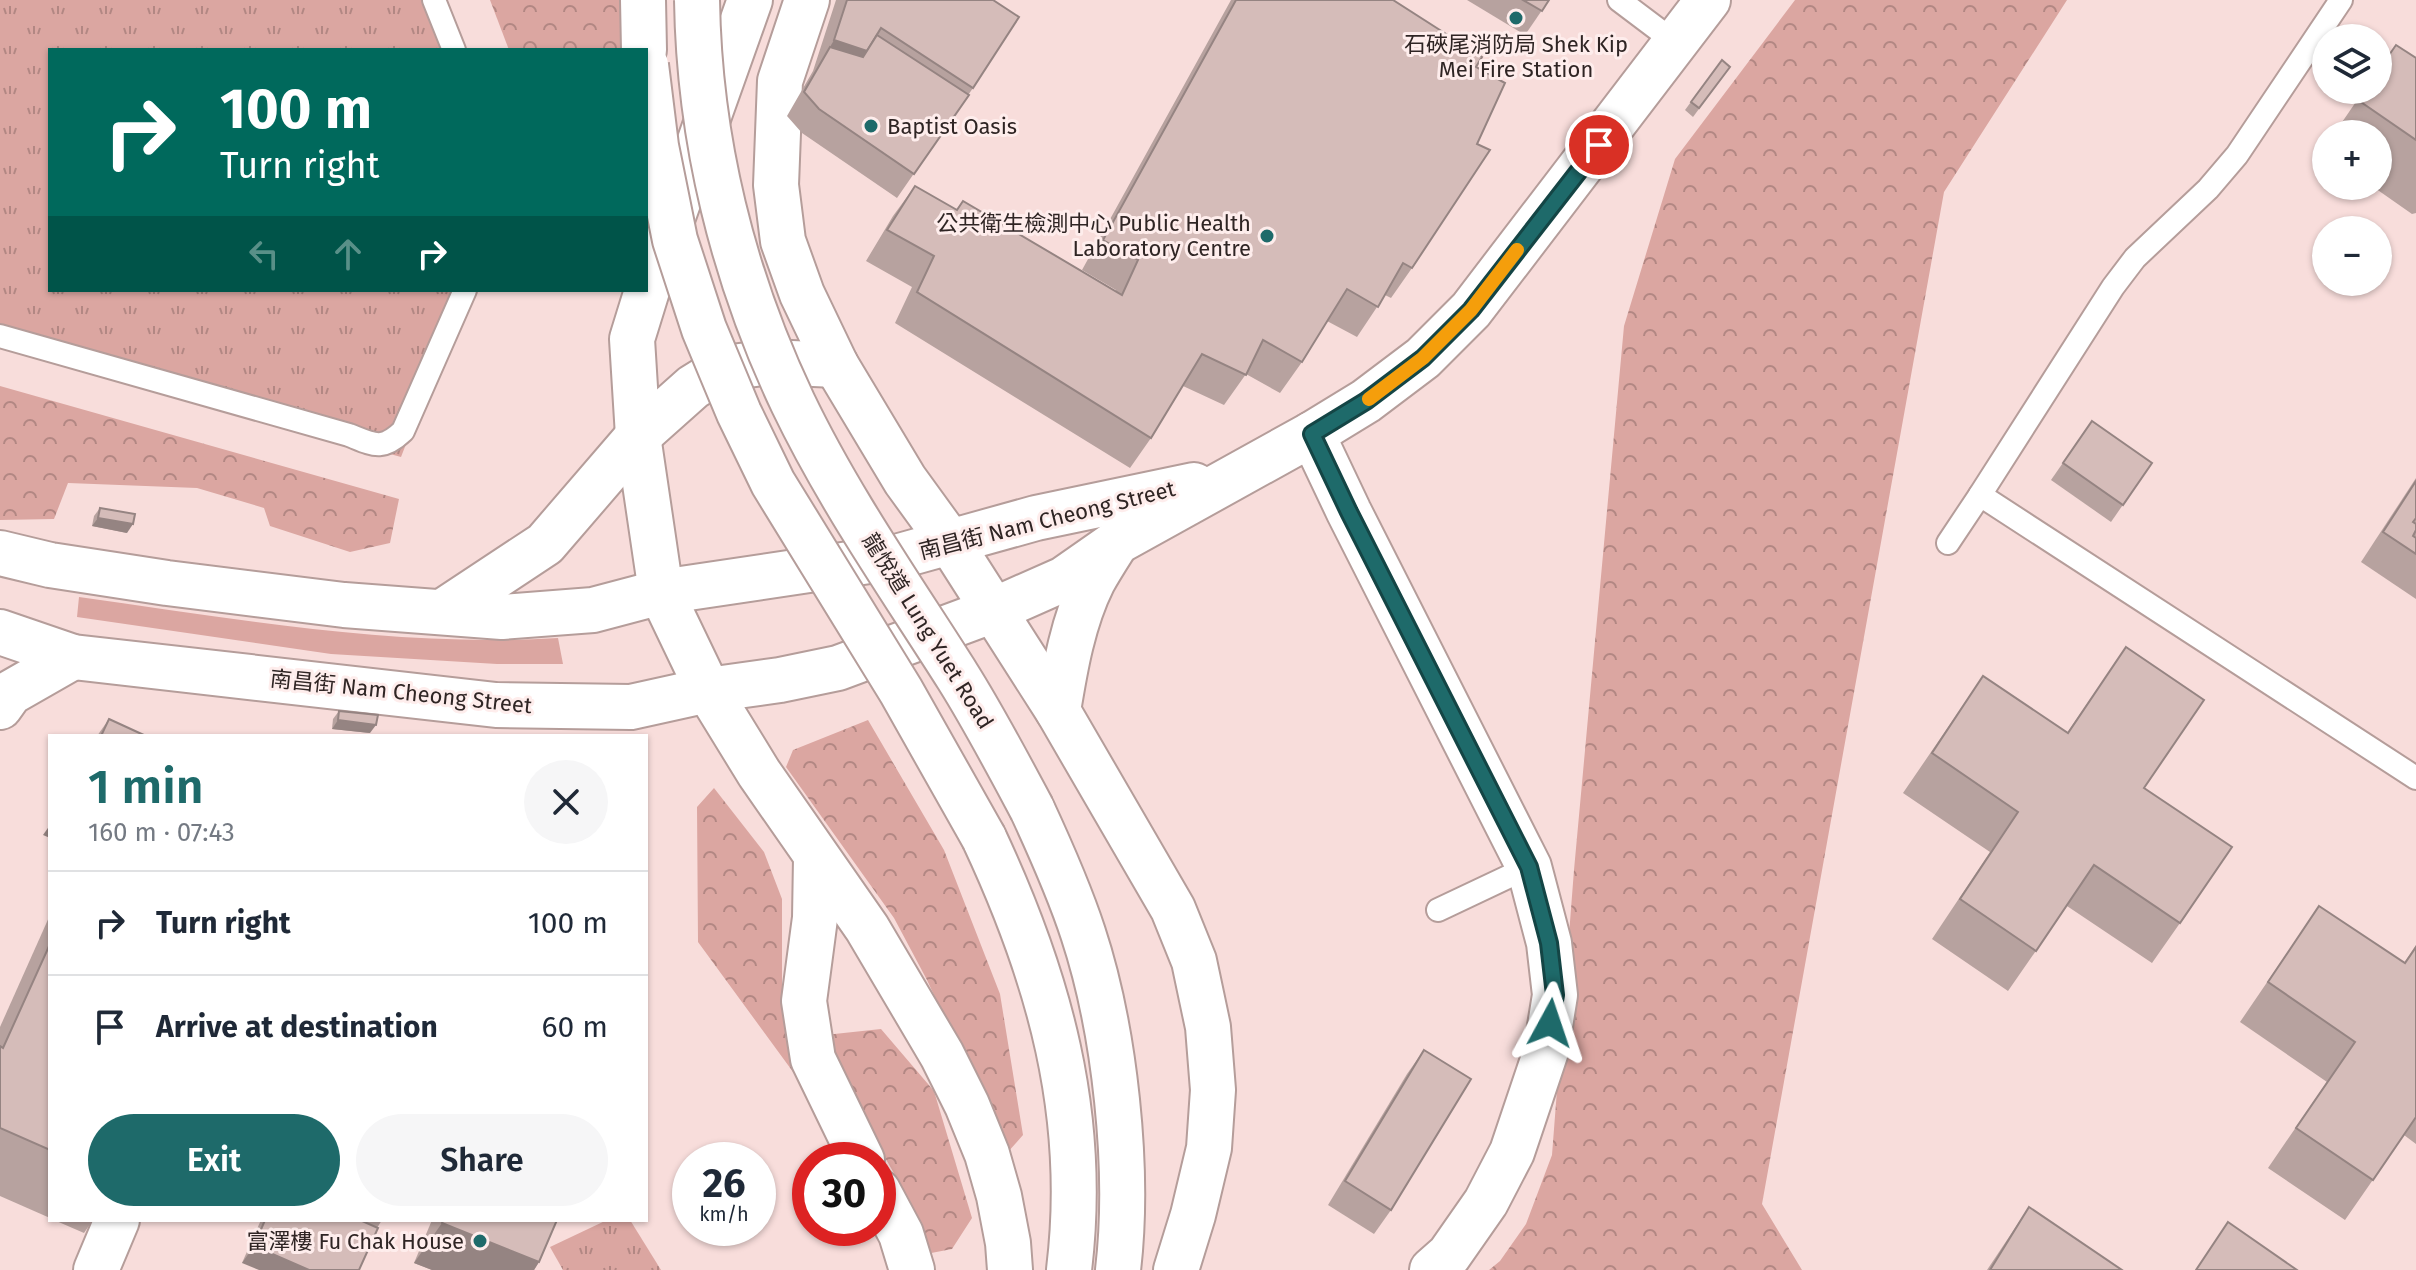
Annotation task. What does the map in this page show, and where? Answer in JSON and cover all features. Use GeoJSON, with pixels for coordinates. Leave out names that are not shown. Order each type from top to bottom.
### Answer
{"type":"FeatureCollection","features":[{"type":"Feature","properties":{"kind":"main road"},"geometry":{"type":"LineString","coordinates":[[643,0],[644,48]]}},
{"type":"Feature","properties":{"kind":"main road","name":"龍悅道 Lung Yuet Road"},"geometry":{"type":"LineString","coordinates":[[697,0],[701,72],[710,141],[736,254],[770,351],[821,456],[998,745],[1032,809],[1084,934],[1102,1001],[1115,1083],[1120,1161],[1118,1270]]}},
{"type":"Feature","properties":{"kind":"main road"},"geometry":{"type":"LineString","coordinates":[[648,287],[750,0]]}},
{"type":"Feature","properties":{"kind":"main road"},"geometry":{"type":"LineString","coordinates":[[807,0],[780,81],[776,185],[783,241],[802,294],[836,365],[915,496],[950,542],[1058,711],[1173,909],[1194,961],[1208,1027],[1213,1090],[1209,1148],[1176,1270]]}},
{"type":"Feature","properties":{"kind":"main road","name":"南昌街 Nam Cheong Street"},"geometry":{"type":"LineString","coordinates":[[0,632],[73,657],[496,705],[631,707],[708,690],[838,668],[994,610],[1064,579],[1117,542],[1366,401],[1423,358],[1471,310],[1708,0]]}},
{"type":"Feature","properties":{"kind":"main road"},"geometry":{"type":"LineString","coordinates":[[648,81],[656,146],[675,240],[704,329],[739,413],[773,483],[901,691],[984,838],[1012,897],[1034,958],[1054,1025],[1066,1085],[1072,1148],[1073,1211],[1069,1270]]}},
{"type":"Feature","properties":{"kind":"main road"},"geometry":{"type":"LineString","coordinates":[[647,292],[632,339],[638,436],[661,592],[708,690],[759,773],[867,928],[908,994],[967,1105],[987,1154],[999,1196],[1010,1270]]}},
{"type":"Feature","properties":{"kind":"main road"},"geometry":{"type":"LineString","coordinates":[[442,612],[545,544],[638,436],[693,387],[714,374],[740,366],[769,362],[836,365]]}},
{"type":"Feature","properties":{"kind":"main road"},"geometry":{"type":"LineString","coordinates":[[1312,434],[1529,867],[1549,943],[1555,995],[1546,1051],[1512,1152],[1486,1202],[1449,1255],[1432,1270]]}},
{"type":"Feature","properties":{"kind":"main road","name":"南昌街 Nam Cheong Street"},"geometry":{"type":"LineString","coordinates":[[0,553],[65,568],[344,605],[502,617],[576,613],[661,592],[896,557],[1036,518],[1239,475]]}},
{"type":"Feature","properties":{"kind":"main road"},"geometry":{"type":"LineString","coordinates":[[1058,711],[1066,664],[1083,605],[1093,581],[1117,542]]}},
{"type":"Feature","properties":{"kind":"main road"},"geometry":{"type":"LineString","coordinates":[[0,707],[10,693],[73,657]]}},
{"type":"Feature","properties":{"kind":"main road"},"geometry":{"type":"LineString","coordinates":[[816,858],[815,918],[804,1001],[813,1059],[853,1142]]}},
{"type":"Feature","properties":{"kind":"main road"},"geometry":{"type":"LineString","coordinates":[[96,1270],[116,1222]]}},
{"type":"Feature","properties":{"kind":"main road"},"geometry":{"type":"LineString","coordinates":[[896,1225],[912,1270]]}},
{"type":"Feature","properties":{"kind":"lane"},"geometry":{"type":"LineString","coordinates":[[434,0],[453,48]]}},
{"type":"Feature","properties":{"kind":"lane"},"geometry":{"type":"LineString","coordinates":[[1619,0],[1676,43]]}},
{"type":"Feature","properties":{"kind":"lane"},"geometry":{"type":"LineString","coordinates":[[1948,543],[2113,287],[2135,258],[2197,200],[2237,155],[2341,0]]}},
{"type":"Feature","properties":{"kind":"lane"},"geometry":{"type":"LineString","coordinates":[[0,336],[349,435],[377,446],[391,443],[403,431],[464,292]]}},
{"type":"Feature","properties":{"kind":"lane"},"geometry":{"type":"LineString","coordinates":[[1980,495],[2416,778]]}},
{"type":"Feature","properties":{"kind":"lane"},"geometry":{"type":"LineString","coordinates":[[1438,910],[1529,867]]}},
{"type":"Feature","properties":{"kind":"green space"},"geometry":{"type":"Polygon","coordinates":[[[0,0],[441,0],[460,48],[48,48],[48,292],[465,292],[401,457],[0,347],[0,0]]]}},
{"type":"Feature","properties":{"kind":"green space"},"geometry":{"type":"Polygon","coordinates":[[[490,0],[658,0],[633,48],[508,48],[490,0]]]}},
{"type":"Feature","properties":{"kind":"green space"},"geometry":{"type":"Polygon","coordinates":[[[1795,0],[2067,0],[1944,192],[1762,1204],[1802,1270],[1489,1270],[1500,1261],[1526,1224],[1552,1155],[1574,870],[1624,326],[1675,159],[1795,0]]]}},
{"type":"Feature","properties":{"kind":"green space"},"geometry":{"type":"Polygon","coordinates":[[[0,386],[399,499],[390,543],[350,552],[270,526],[264,508],[197,488],[68,483],[54,519],[0,520],[0,386]]]}},
{"type":"Feature","properties":{"kind":"green space"},"geometry":{"type":"Polygon","coordinates":[[[79,597],[317,630],[437,639],[558,638],[563,664],[497,664],[331,654],[77,617],[79,597]]]}},
{"type":"Feature","properties":{"kind":"green space"},"geometry":{"type":"Polygon","coordinates":[[[868,720],[944,850],[1000,994],[1023,1135],[1007,1153],[927,980],[894,918],[786,767],[793,750],[868,720]]]}},
{"type":"Feature","properties":{"kind":"green space"},"geometry":{"type":"Polygon","coordinates":[[[714,788],[764,852],[782,899],[782,1010],[796,1076],[698,942],[697,807],[714,788]]]}},
{"type":"Feature","properties":{"kind":"green space"},"geometry":{"type":"Polygon","coordinates":[[[881,1029],[934,1091],[972,1218],[952,1249],[926,1254],[911,1203],[896,1177],[896,1142],[876,1142],[824,1051],[825,1035],[881,1029]]]}},
{"type":"Feature","properties":{"kind":"green space"},"geometry":{"type":"Polygon","coordinates":[[[603,1222],[631,1222],[661,1270],[563,1270],[550,1247],[603,1222]]]}},
{"type":"Feature","properties":{"kind":"building"},"geometry":{"type":"Polygon","coordinates":[[[847,0],[993,0],[1019,17],[973,88],[881,28],[867,51],[834,40],[847,0]]]}},
{"type":"Feature","properties":{"kind":"building","name":"公共衛生檢測中心 Public Health Laboratory Centre"},"geometry":{"type":"Polygon","coordinates":[[[1236,0],[1393,0],[1482,57],[1476,67],[1505,83],[1477,144],[1490,150],[1412,268],[1403,263],[1378,307],[1347,289],[1302,362],[1263,340],[1246,375],[1202,354],[1151,438],[917,292],[934,256],[887,230],[915,186],[957,210],[963,201],[1122,295],[1138,260],[1103,240],[1236,0]]]}},
{"type":"Feature","properties":{"kind":"building"},"geometry":{"type":"Polygon","coordinates":[[[1523,0],[1549,0],[1542,11],[1523,0]]]}},
{"type":"Feature","properties":{"kind":"building","name":"Baptist Oasis"},"geometry":{"type":"Polygon","coordinates":[[[877,35],[969,95],[914,174],[819,109],[804,92],[830,47],[863,57],[877,35]]]}},
{"type":"Feature","properties":{"kind":"building"},"geometry":{"type":"Polygon","coordinates":[[[2396,45],[2416,58],[2416,140],[2392,123],[2392,120],[2387,120],[2364,104],[2392,104],[2392,51],[2396,45]]]}},
{"type":"Feature","properties":{"kind":"building"},"geometry":{"type":"Polygon","coordinates":[[[1722,60],[1730,67],[1699,108],[1691,102],[1722,60]]]}},
{"type":"Feature","properties":{"kind":"building"},"geometry":{"type":"Polygon","coordinates":[[[2092,421],[2152,463],[2123,505],[2063,463],[2092,421]]]}},
{"type":"Feature","properties":{"kind":"building"},"geometry":{"type":"Polygon","coordinates":[[[2416,481],[2416,518],[2413,522],[2416,530],[2413,536],[2416,538],[2416,554],[2383,532],[2416,481]]]}},
{"type":"Feature","properties":{"kind":"building"},"geometry":{"type":"Polygon","coordinates":[[[100,508],[135,514],[133,524],[98,518],[100,508]]]}},
{"type":"Feature","properties":{"kind":"building"},"geometry":{"type":"Polygon","coordinates":[[[2126,647],[2204,700],[2144,788],[2232,847],[2180,923],[2094,865],[2036,951],[1960,899],[2018,812],[1932,753],[1983,676],[2068,733],[2126,647]]]}},
{"type":"Feature","properties":{"kind":"building"},"geometry":{"type":"Polygon","coordinates":[[[339,711],[378,715],[376,725],[338,720],[339,711]]]}},
{"type":"Feature","properties":{"kind":"building"},"geometry":{"type":"Polygon","coordinates":[[[109,719],[142,734],[102,734],[109,719]]]}},
{"type":"Feature","properties":{"kind":"building"},"geometry":{"type":"Polygon","coordinates":[[[2319,906],[2405,963],[2416,947],[2416,1117],[2373,1180],[2296,1128],[2355,1042],[2268,982],[2319,906]]]}},
{"type":"Feature","properties":{"kind":"building"},"geometry":{"type":"Polygon","coordinates":[[[48,948],[48,1149],[0,1128],[0,1046],[3,1048],[48,948]]]}},
{"type":"Feature","properties":{"kind":"building"},"geometry":{"type":"Polygon","coordinates":[[[1424,1050],[1471,1079],[1391,1210],[1345,1181],[1424,1050]]]}},
{"type":"Feature","properties":{"kind":"building"},"geometry":{"type":"Polygon","coordinates":[[[2029,1207],[2122,1270],[1990,1270],[2029,1207]]]}},
{"type":"Feature","properties":{"kind":"building"},"geometry":{"type":"Polygon","coordinates":[[[264,1222],[364,1222],[378,1228],[359,1270],[309,1270],[254,1246],[264,1222]]]}},
{"type":"Feature","properties":{"kind":"building"},"geometry":{"type":"Polygon","coordinates":[[[442,1222],[556,1222],[539,1262],[442,1222]]]}},
{"type":"Feature","properties":{"kind":"building"},"geometry":{"type":"Polygon","coordinates":[[[2228,1222],[2297,1270],[2196,1270],[2228,1222]]]}},
{"type":"Feature","properties":{"kind":"slow traffic"},"geometry":{"type":"LineString","coordinates":[[1369,399],[1423,358],[1471,310],[1517,250]]}},
{"type":"Feature","properties":{"kind":"place","name":"石硤尾消防局 Shek Kip Mei Fire Station"},"geometry":{"type":"Point","coordinates":[1516,18]}},
{"type":"Feature","properties":{"kind":"place","name":"Baptist Oasis"},"geometry":{"type":"Point","coordinates":[871,126]}},
{"type":"Feature","properties":{"kind":"place","name":"公共衛生檢測中心 Public Health Laboratory Centre"},"geometry":{"type":"Point","coordinates":[1267,236]}},
{"type":"Feature","properties":{"kind":"place","name":"富澤樓 Fu Chak House"},"geometry":{"type":"Point","coordinates":[480,1241]}},
{"type":"Feature","properties":{"kind":"route"},"geometry":{"type":"LineString","coordinates":[[1550,1023],[1555,995],[1549,943],[1529,867],[1312,434],[1366,401],[1423,358],[1471,310],[1599,145]]}}]}
